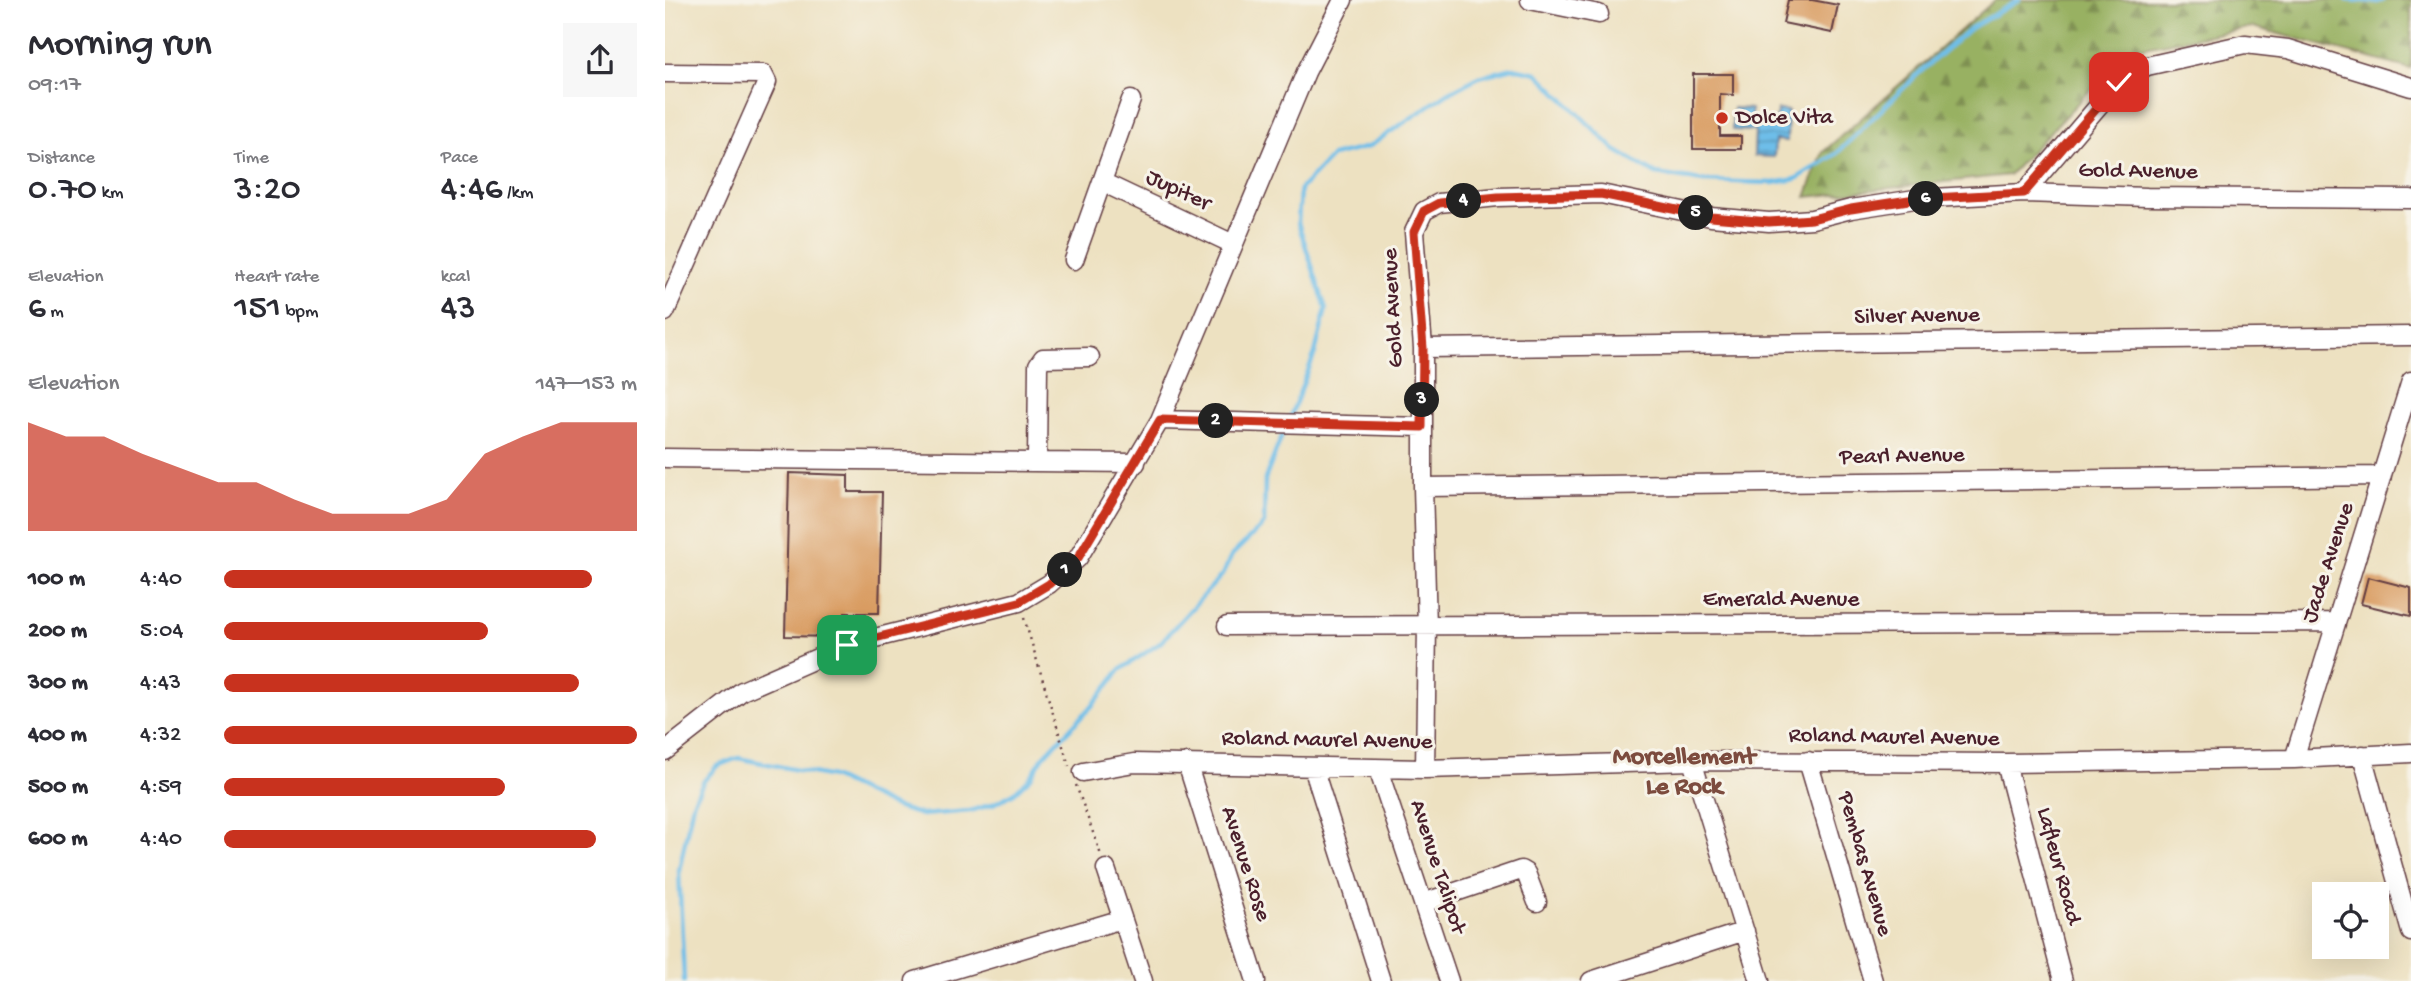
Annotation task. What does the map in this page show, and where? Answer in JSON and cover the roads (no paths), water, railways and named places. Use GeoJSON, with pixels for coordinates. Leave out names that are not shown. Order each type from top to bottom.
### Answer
{"type":"FeatureCollection","features":[{"type":"Feature","properties":{"kind":"street"},"geometry":{"type":"LineString","coordinates":[[665,751],[742,691],[847,645],[1019,602],[1049,584],[1078,558],[1160,420],[1306,72],[1343,0]]}},
{"type":"Feature","properties":{"kind":"street"},"geometry":{"type":"LineString","coordinates":[[1530,0],[1599,14]]}},
{"type":"Feature","properties":{"kind":"street"},"geometry":{"type":"LineString","coordinates":[[2024,193],[2119,82],[2147,66],[2245,44],[2288,49],[2411,87]]}},
{"type":"Feature","properties":{"kind":"street"},"geometry":{"type":"LineString","coordinates":[[665,73],[763,74],[767,82],[665,312]]}},
{"type":"Feature","properties":{"kind":"street"},"geometry":{"type":"LineString","coordinates":[[1074,260],[1131,100]]}},
{"type":"Feature","properties":{"kind":"street","name":"Jupiter"},"geometry":{"type":"LineString","coordinates":[[1103,182],[1233,244]]}},
{"type":"Feature","properties":{"kind":"street","name":"Gold Avenue"},"geometry":{"type":"LineString","coordinates":[[1425,769],[1427,626],[1422,427],[1423,348],[1414,232],[1424,211],[1439,203],[1498,197],[1601,194],[1711,217],[1769,222],[1812,219],[1851,209],[1915,199],[2024,193],[2411,199]]}},
{"type":"Feature","properties":{"kind":"street","name":"Silver Avenue"},"geometry":{"type":"LineString","coordinates":[[1423,348],[2411,336]]}},
{"type":"Feature","properties":{"kind":"street"},"geometry":{"type":"LineString","coordinates":[[1037,461],[1038,365],[1043,358],[1090,357]]}},
{"type":"Feature","properties":{"kind":"street","name":"Jade Avenue"},"geometry":{"type":"LineString","coordinates":[[2294,759],[2411,381]]}},
{"type":"Feature","properties":{"kind":"street"},"geometry":{"type":"LineString","coordinates":[[1160,420],[1422,427]]}},
{"type":"Feature","properties":{"kind":"street"},"geometry":{"type":"LineString","coordinates":[[665,458],[1136,463]]}},
{"type":"Feature","properties":{"kind":"street","name":"Pearl Avenue"},"geometry":{"type":"LineString","coordinates":[[1423,487],[2382,477]]}},
{"type":"Feature","properties":{"kind":"street","name":"Emerald Avenue"},"geometry":{"type":"LineString","coordinates":[[1227,626],[2335,622]]}},
{"type":"Feature","properties":{"kind":"street","name":"Roland Maurel Avenue"},"geometry":{"type":"LineString","coordinates":[[1083,772],[1123,764],[1187,763],[1425,769],[1692,761],[2006,763],[2294,759],[2411,753]]}},
{"type":"Feature","properties":{"kind":"street"},"geometry":{"type":"LineString","coordinates":[[2362,755],[2411,932]]}},
{"type":"Feature","properties":{"kind":"street"},"geometry":{"type":"LineString","coordinates":[[1692,761],[1760,981]]}},
{"type":"Feature","properties":{"kind":"street","name":"Pembas Avenue"},"geometry":{"type":"LineString","coordinates":[[1808,761],[1873,981]]}},
{"type":"Feature","properties":{"kind":"street","name":"Avenue Rose"},"geometry":{"type":"LineString","coordinates":[[1187,763],[1256,981]]}},
{"type":"Feature","properties":{"kind":"street","name":"Lafleur Road"},"geometry":{"type":"LineString","coordinates":[[2006,763],[2063,981]]}},
{"type":"Feature","properties":{"kind":"street"},"geometry":{"type":"LineString","coordinates":[[1313,767],[1381,981]]}},
{"type":"Feature","properties":{"kind":"street","name":"Avenue Talipot"},"geometry":{"type":"LineString","coordinates":[[1378,769],[1449,981]]}},
{"type":"Feature","properties":{"kind":"street"},"geometry":{"type":"LineString","coordinates":[[1106,869],[1143,981]]}},
{"type":"Feature","properties":{"kind":"street"},"geometry":{"type":"LineString","coordinates":[[1423,903],[1521,870],[1526,873],[1537,902]]}},
{"type":"Feature","properties":{"kind":"street"},"geometry":{"type":"LineString","coordinates":[[915,981],[1122,919]]}},
{"type":"Feature","properties":{"kind":"street"},"geometry":{"type":"LineString","coordinates":[[1591,981],[1745,931]]}},
{"type":"Feature","properties":{"kind":"water"},"geometry":{"type":"Polygon","coordinates":[[[1733,108],[1751,109],[1751,119],[1776,120],[1777,110],[1788,111],[1787,141],[1775,140],[1774,157],[1754,156],[1755,131],[1732,130],[1733,108]]]}},
{"type":"Feature","properties":{"kind":"waterway"},"geometry":{"type":"LineString","coordinates":[[1289,420],[1315,353],[1326,309],[1298,223],[1300,189],[1332,156],[1368,147],[1448,93],[1479,77],[1513,68],[1537,73],[1615,150],[1656,174],[1703,181],[1774,183],[1796,179],[1836,154],[1919,73],[1969,29],[2019,0]]}},
{"type":"Feature","properties":{"kind":"waterway"},"geometry":{"type":"LineString","coordinates":[[2347,0],[2383,0]]}},
{"type":"Feature","properties":{"kind":"waterway"},"geometry":{"type":"LineString","coordinates":[[684,981],[679,870],[693,803],[703,782],[717,766],[738,758],[832,777],[895,807],[922,815],[970,811],[993,804],[1014,793],[1031,777],[1043,757],[1092,706],[1120,670],[1160,643],[1222,575],[1232,555],[1264,524],[1265,479],[1285,428]]}},
{"type":"Feature","properties":{"kind":"place","name":"Dolce Vita"},"geometry":{"type":"Point","coordinates":[1722,118]}},
{"type":"Feature","properties":{"kind":"district","name":"Morcellement Le Rock"},"geometry":{"type":"Point","coordinates":[1684,773]}}]}
